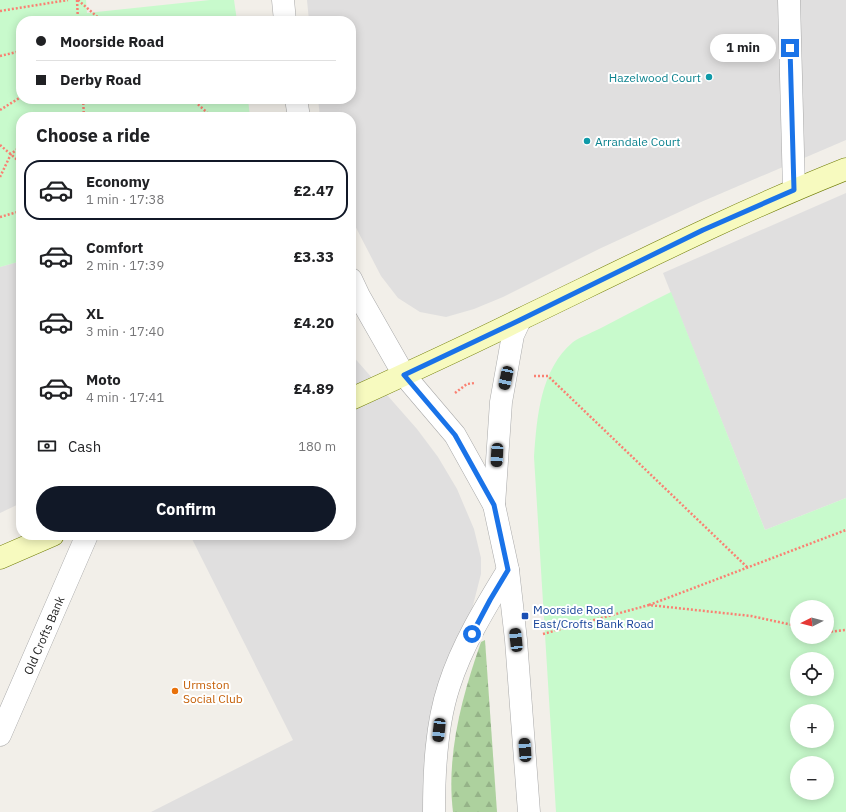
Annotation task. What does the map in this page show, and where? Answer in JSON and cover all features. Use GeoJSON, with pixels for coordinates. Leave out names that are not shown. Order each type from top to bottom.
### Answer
{"type":"FeatureCollection","features":[{"type":"Feature","properties":{"kind":"main road"},"geometry":{"type":"LineString","coordinates":[[356,397],[520,320],[703,230],[794,190],[846,170]]}},
{"type":"Feature","properties":{"kind":"main road"},"geometry":{"type":"LineString","coordinates":[[0,558],[41,540]]}},
{"type":"Feature","properties":{"kind":"street"},"geometry":{"type":"LineString","coordinates":[[283,0],[285,16]]}},
{"type":"Feature","properties":{"kind":"street"},"geometry":{"type":"LineString","coordinates":[[789,0],[794,190]]}},
{"type":"Feature","properties":{"kind":"street"},"geometry":{"type":"LineString","coordinates":[[356,289],[404,375],[455,435],[494,505]]}},
{"type":"Feature","properties":{"kind":"street"},"geometry":{"type":"LineString","coordinates":[[520,320],[513,335],[501,402],[494,505],[508,570],[516,640],[529,812]]}},
{"type":"Feature","properties":{"kind":"street","name":"Old Crofts Bank"},"geometry":{"type":"LineString","coordinates":[[0,735],[85,540]]}},
{"type":"Feature","properties":{"kind":"street"},"geometry":{"type":"LineString","coordinates":[[434,812],[434,775],[439,730],[448,686],[466,645],[508,570]]}},
{"type":"Feature","properties":{"kind":"path"},"geometry":{"type":"LineString","coordinates":[[0,11],[68,0]]}},
{"type":"Feature","properties":{"kind":"path"},"geometry":{"type":"LineString","coordinates":[[78,0],[78,16]]}},
{"type":"Feature","properties":{"kind":"path"},"geometry":{"type":"LineString","coordinates":[[78,0],[96,16]]}},
{"type":"Feature","properties":{"kind":"path"},"geometry":{"type":"LineString","coordinates":[[0,56],[16,53]]}},
{"type":"Feature","properties":{"kind":"path"},"geometry":{"type":"LineString","coordinates":[[0,110],[16,101]]}},
{"type":"Feature","properties":{"kind":"path"},"geometry":{"type":"LineString","coordinates":[[198,104],[206,112]]}},
{"type":"Feature","properties":{"kind":"path"},"geometry":{"type":"LineString","coordinates":[[0,146],[16,158]]}},
{"type":"Feature","properties":{"kind":"path"},"geometry":{"type":"LineString","coordinates":[[0,177],[11,154],[16,150]]}},
{"type":"Feature","properties":{"kind":"path"},"geometry":{"type":"LineString","coordinates":[[0,217],[16,212]]}},
{"type":"Feature","properties":{"kind":"path"},"geometry":{"type":"LineString","coordinates":[[506,378],[548,376],[748,568]]}},
{"type":"Feature","properties":{"kind":"path"},"geometry":{"type":"LineString","coordinates":[[516,640],[649,605],[846,530]]}},
{"type":"Feature","properties":{"kind":"path"},"geometry":{"type":"LineString","coordinates":[[649,605],[751,616],[790,624]]}},
{"type":"Feature","properties":{"kind":"path"},"geometry":{"type":"LineString","coordinates":[[834,631],[846,630]]}},
{"type":"Feature","properties":{"kind":"shaded area"},"geometry":{"type":"Polygon","coordinates":[[[307,0],[846,0],[846,140],[701,202],[599,249],[503,297],[474,309],[446,317],[420,312],[398,298],[381,276],[356,228],[356,112],[319,112],[319,104],[356,104],[356,16],[309,16],[307,0]]]}},
{"type":"Feature","properties":{"kind":"shaded area"},"geometry":{"type":"Polygon","coordinates":[[[846,193],[846,498],[765,530],[663,273],[846,193]]]}},
{"type":"Feature","properties":{"kind":"shaded area"},"geometry":{"type":"Polygon","coordinates":[[[16,262],[16,505],[0,513],[0,267],[16,262]]]}},
{"type":"Feature","properties":{"kind":"shaded area"},"geometry":{"type":"Polygon","coordinates":[[[356,360],[417,429],[438,457],[457,489],[474,529],[481,558],[481,574],[472,609],[453,646],[440,679],[426,812],[151,812],[293,740],[193,540],[356,540],[356,360]]]}},
{"type":"Feature","properties":{"kind":"green space"},"geometry":{"type":"Polygon","coordinates":[[[0,0],[86,0],[87,13],[210,0],[234,0],[236,16],[16,16],[16,104],[249,104],[249,112],[16,112],[16,262],[0,267],[0,0]]]}},
{"type":"Feature","properties":{"kind":"green space"},"geometry":{"type":"Polygon","coordinates":[[[671,292],[765,530],[846,498],[846,812],[556,812],[534,457],[542,395],[553,366],[562,353],[573,342],[671,292]]]}},
{"type":"Feature","properties":{"kind":"green space"},"geometry":{"type":"Polygon","coordinates":[[[485,640],[497,812],[453,812],[451,791],[452,769],[457,726],[474,662],[481,642],[485,640]]]}},
{"type":"Feature","properties":{"kind":"place","name":"Hazelwood Court"},"geometry":{"type":"Point","coordinates":[709,77]}},
{"type":"Feature","properties":{"kind":"place","name":"Arrandale Court"},"geometry":{"type":"Point","coordinates":[587,141]}},
{"type":"Feature","properties":{"kind":"place","name":"Moorside Road East/Crofts Bank Road"},"geometry":{"type":"Point","coordinates":[525,616]}},
{"type":"Feature","properties":{"kind":"place","name":"Urmston Social Club"},"geometry":{"type":"Point","coordinates":[175,691]}},
{"type":"Feature","properties":{"kind":"route"},"geometry":{"type":"LineString","coordinates":[[472,634],[508,570],[494,505],[455,435],[404,375],[703,230],[794,190],[790,48]]}}]}
